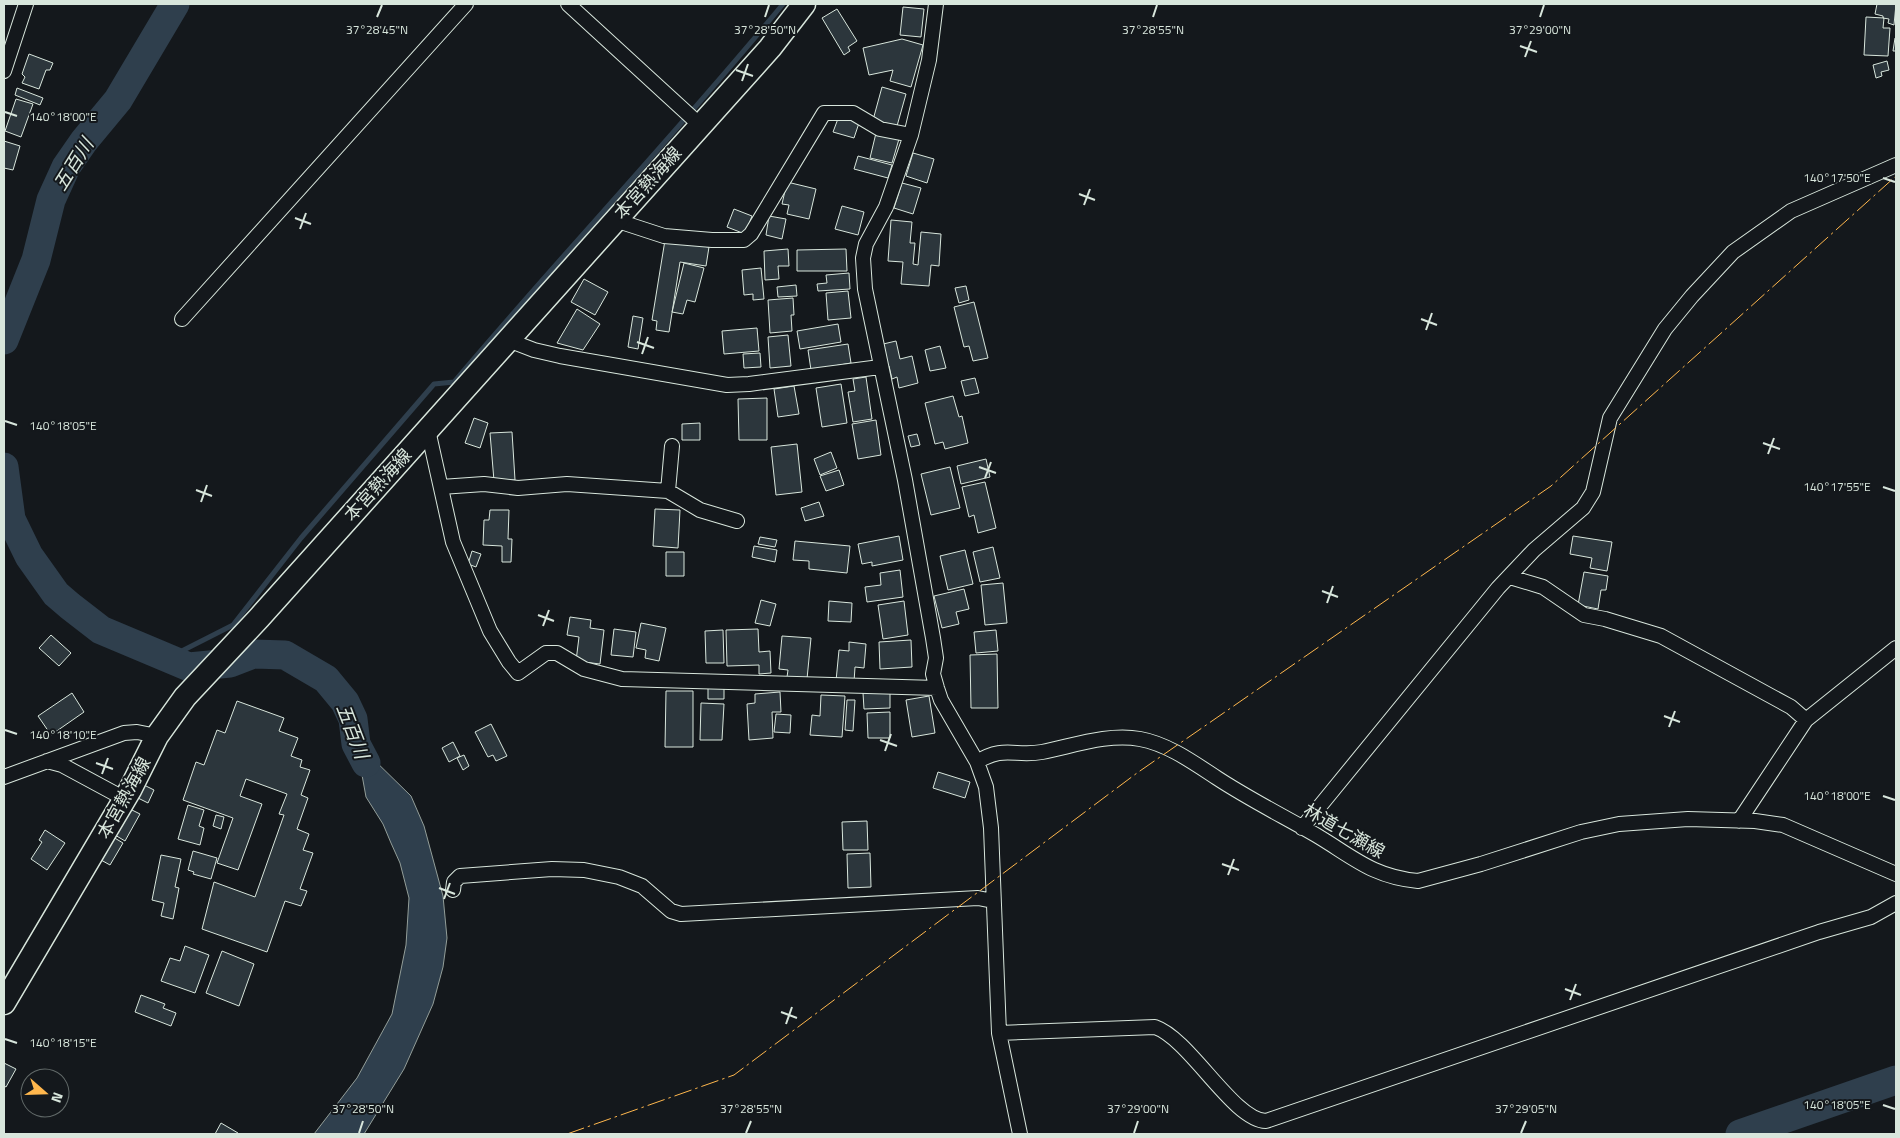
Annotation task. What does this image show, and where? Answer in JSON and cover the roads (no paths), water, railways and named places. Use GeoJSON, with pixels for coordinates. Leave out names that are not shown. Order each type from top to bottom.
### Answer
{"type":"FeatureCollection","features":[{"type":"Feature","properties":{"kind":"main road","name":"本宮熱海線"},"geometry":{"type":"LineString","coordinates":[[4,1003],[125,799],[157,736],[185,698],[770,48],[804,4]]}},
{"type":"Feature","properties":{"kind":"street"},"geometry":{"type":"LineString","coordinates":[[4,71],[26,4]]}},
{"type":"Feature","properties":{"kind":"street"},"geometry":{"type":"LineString","coordinates":[[182,320],[466,4]]}},
{"type":"Feature","properties":{"kind":"street"},"geometry":{"type":"LineString","coordinates":[[568,4],[700,125]]}},
{"type":"Feature","properties":{"kind":"street"},"geometry":{"type":"LineString","coordinates":[[936,4],[929,60],[910,135],[886,207],[866,244],[863,258],[865,289],[912,515],[934,638],[936,658],[934,674],[937,688],[941,700],[976,762],[986,787],[989,807],[999,1033],[1020,1134]]}},
{"type":"Feature","properties":{"kind":"street"},"geometry":{"type":"LineString","coordinates":[[615,220],[664,236],[712,240],[744,240],[751,234],[824,113],[853,113],[880,129],[910,135]]}},
{"type":"Feature","properties":{"kind":"street"},"geometry":{"type":"LineString","coordinates":[[1302,828],[1498,588],[1534,550],[1574,517],[1587,502],[1593,492],[1610,418],[1666,329],[1692,296],[1733,252],[1791,211],[1896,165]]}},
{"type":"Feature","properties":{"kind":"street"},"geometry":{"type":"LineString","coordinates":[[508,340],[534,350],[593,363],[728,385],[880,367]]}},
{"type":"Feature","properties":{"kind":"street"},"geometry":{"type":"LineString","coordinates":[[428,430],[446,519],[461,564],[490,631],[518,673],[546,653],[557,653],[584,669],[622,679],[937,688]]}},
{"type":"Feature","properties":{"kind":"street"},"geometry":{"type":"LineString","coordinates":[[668,491],[672,446]]}},
{"type":"Feature","properties":{"kind":"street"},"geometry":{"type":"LineString","coordinates":[[441,487],[484,484],[518,488],[567,484],[668,491],[700,510],[737,521]]}},
{"type":"Feature","properties":{"kind":"street"},"geometry":{"type":"LineString","coordinates":[[1510,577],[1542,587],[1584,615],[1605,619],[1661,636],[1791,707],[1806,720]]}},
{"type":"Feature","properties":{"kind":"street"},"geometry":{"type":"LineString","coordinates":[[1739,821],[1806,720],[1896,648]]}},
{"type":"Feature","properties":{"kind":"street"},"geometry":{"type":"LineString","coordinates":[[4,777],[124,733],[137,732],[157,736]]}},
{"type":"Feature","properties":{"kind":"street","name":"林道七瀬線"},"geometry":{"type":"LineString","coordinates":[[976,762],[989,754],[1005,751],[1041,752],[1084,742],[1143,739],[1189,760],[1350,859],[1381,874],[1418,881],[1481,864],[1582,832],[1619,824],[1688,820],[1768,823],[1796,829],[1840,851],[1896,874]]}},
{"type":"Feature","properties":{"kind":"street"},"geometry":{"type":"LineString","coordinates":[[47,761],[62,765],[125,799]]}},
{"type":"Feature","properties":{"kind":"street"},"geometry":{"type":"LineString","coordinates":[[453,890],[454,882],[460,876],[570,868],[611,875],[642,886],[671,911],[681,914],[978,898],[993,901]]}},
{"type":"Feature","properties":{"kind":"street"},"geometry":{"type":"LineString","coordinates":[[999,1033],[1155,1027],[1174,1038],[1242,1109],[1257,1120],[1266,1121],[1819,932],[1871,917],[1896,903]]}},
{"type":"Feature","properties":{"kind":"water"},"geometry":{"type":"Polygon","coordinates":[[[354,726],[366,752],[411,796],[424,826],[443,896],[447,938],[443,967],[433,1004],[404,1069],[364,1134],[314,1134],[357,1078],[392,1014],[406,945],[409,898],[400,863],[383,824],[366,797],[360,764],[353,750],[354,726]]]}},
{"type":"Feature","properties":{"kind":"waterway","name":"五百川"},"geometry":{"type":"LineString","coordinates":[[4,340],[36,260],[51,200],[66,167],[84,141],[118,100],[175,4]]}},
{"type":"Feature","properties":{"kind":"waterway"},"geometry":{"type":"LineString","coordinates":[[166,659],[233,625],[301,538],[434,384],[454,382],[783,4]]}},
{"type":"Feature","properties":{"kind":"waterway","name":"五百川"},"geometry":{"type":"LineString","coordinates":[[4,467],[11,519],[29,556],[56,594],[70,606],[101,630],[189,667],[230,663],[253,654],[285,655],[326,679],[345,702],[353,719],[356,744],[366,763]]}},
{"type":"Feature","properties":{"kind":"waterway"},"geometry":{"type":"LineString","coordinates":[[1740,1134],[1896,1080]]}}]}
